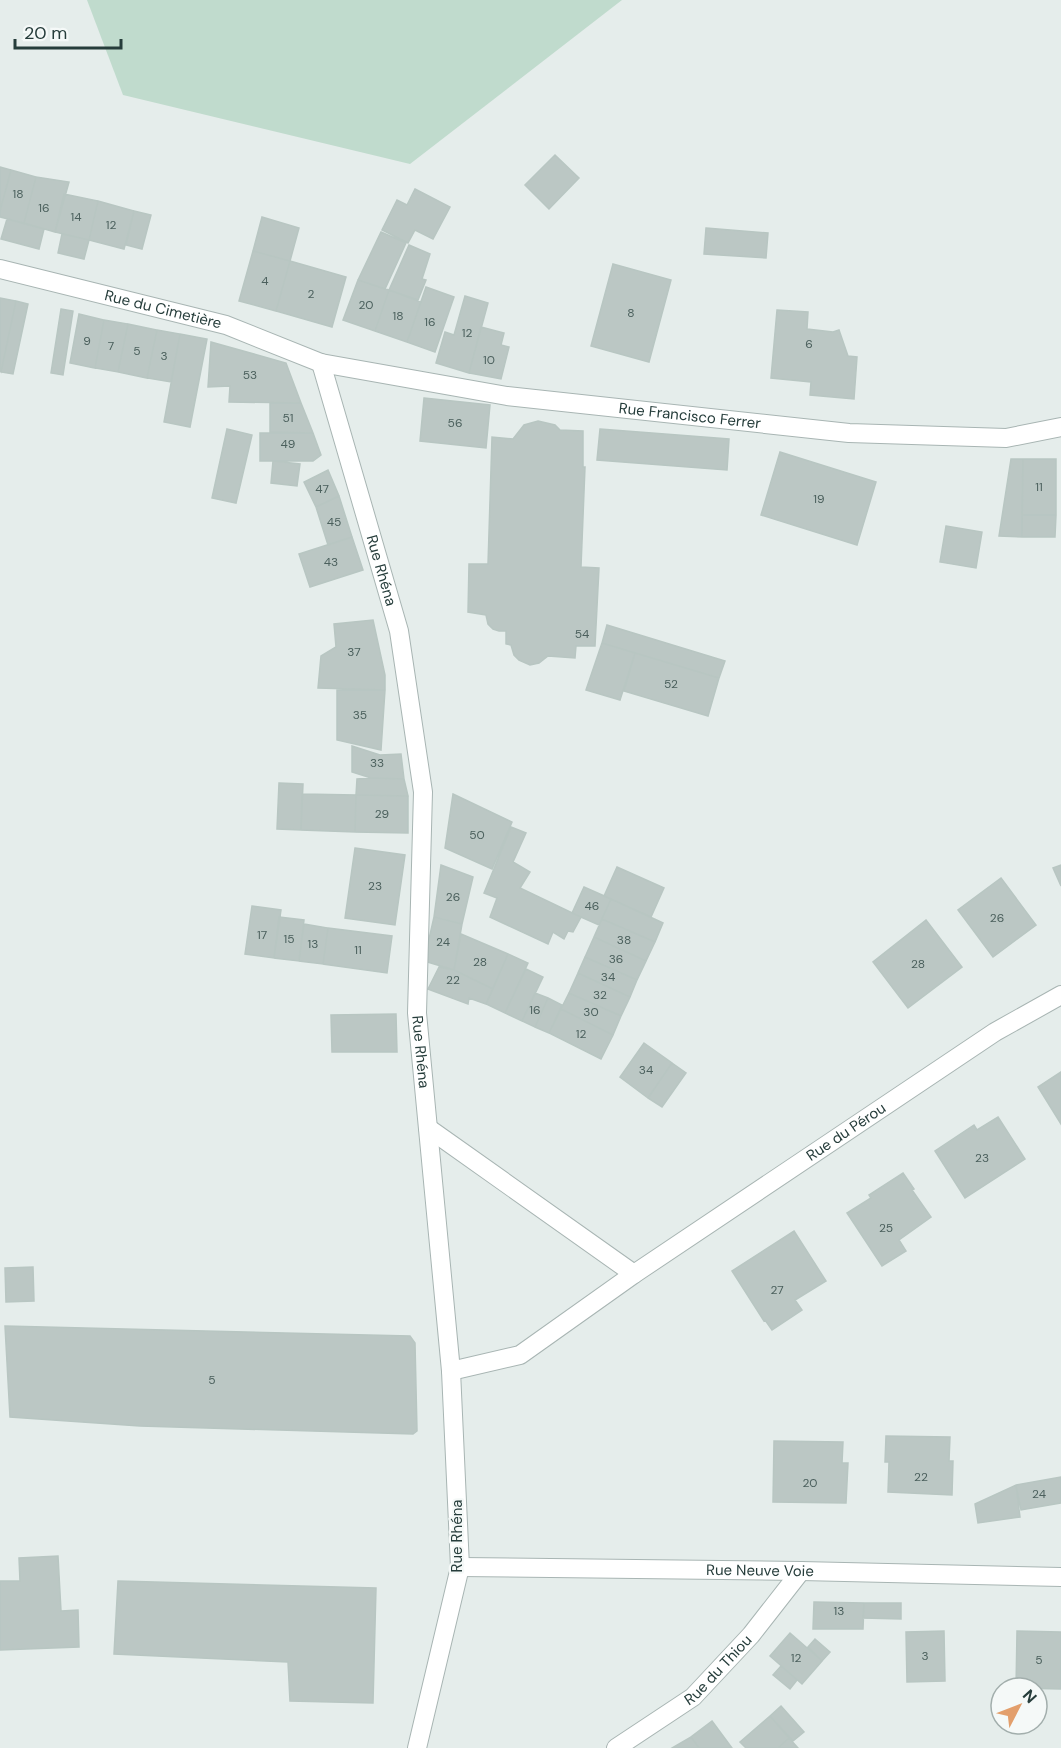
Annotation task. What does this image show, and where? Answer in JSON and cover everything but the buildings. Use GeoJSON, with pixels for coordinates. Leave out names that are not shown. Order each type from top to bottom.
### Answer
{"type":"FeatureCollection","features":[{"type":"Feature","properties":{"kind":"street","name":"Rue du Cimetière"},"geometry":{"type":"LineString","coordinates":[[0,269],[226,325],[321,363]]}},
{"type":"Feature","properties":{"kind":"street","name":"Rue Francisco Ferrer"},"geometry":{"type":"LineString","coordinates":[[321,363],[507,396],[849,433],[1006,438],[1061,427]]}},
{"type":"Feature","properties":{"kind":"street","name":"Rue Rhéna"},"geometry":{"type":"LineString","coordinates":[[321,363],[399,631],[423,792],[417,1013],[451,1371],[460,1567],[417,1748]]}},
{"type":"Feature","properties":{"kind":"street","name":"Rue du Pérou"},"geometry":{"type":"LineString","coordinates":[[451,1371],[520,1355],[634,1274],[995,1032],[1061,995]]}},
{"type":"Feature","properties":{"kind":"street"},"geometry":{"type":"LineString","coordinates":[[428,1128],[634,1274]]}},
{"type":"Feature","properties":{"kind":"street","name":"Rue Neuve Voie"},"geometry":{"type":"LineString","coordinates":[[460,1567],[1061,1577]]}},
{"type":"Feature","properties":{"kind":"street","name":"Rue du Thiou"},"geometry":{"type":"LineString","coordinates":[[616,1748],[693,1696],[751,1635],[801,1571]]}},
{"type":"Feature","properties":{"kind":"green space"},"geometry":{"type":"Polygon","coordinates":[[[87,0],[622,0],[410,164],[123,95],[87,0]]]}}]}
